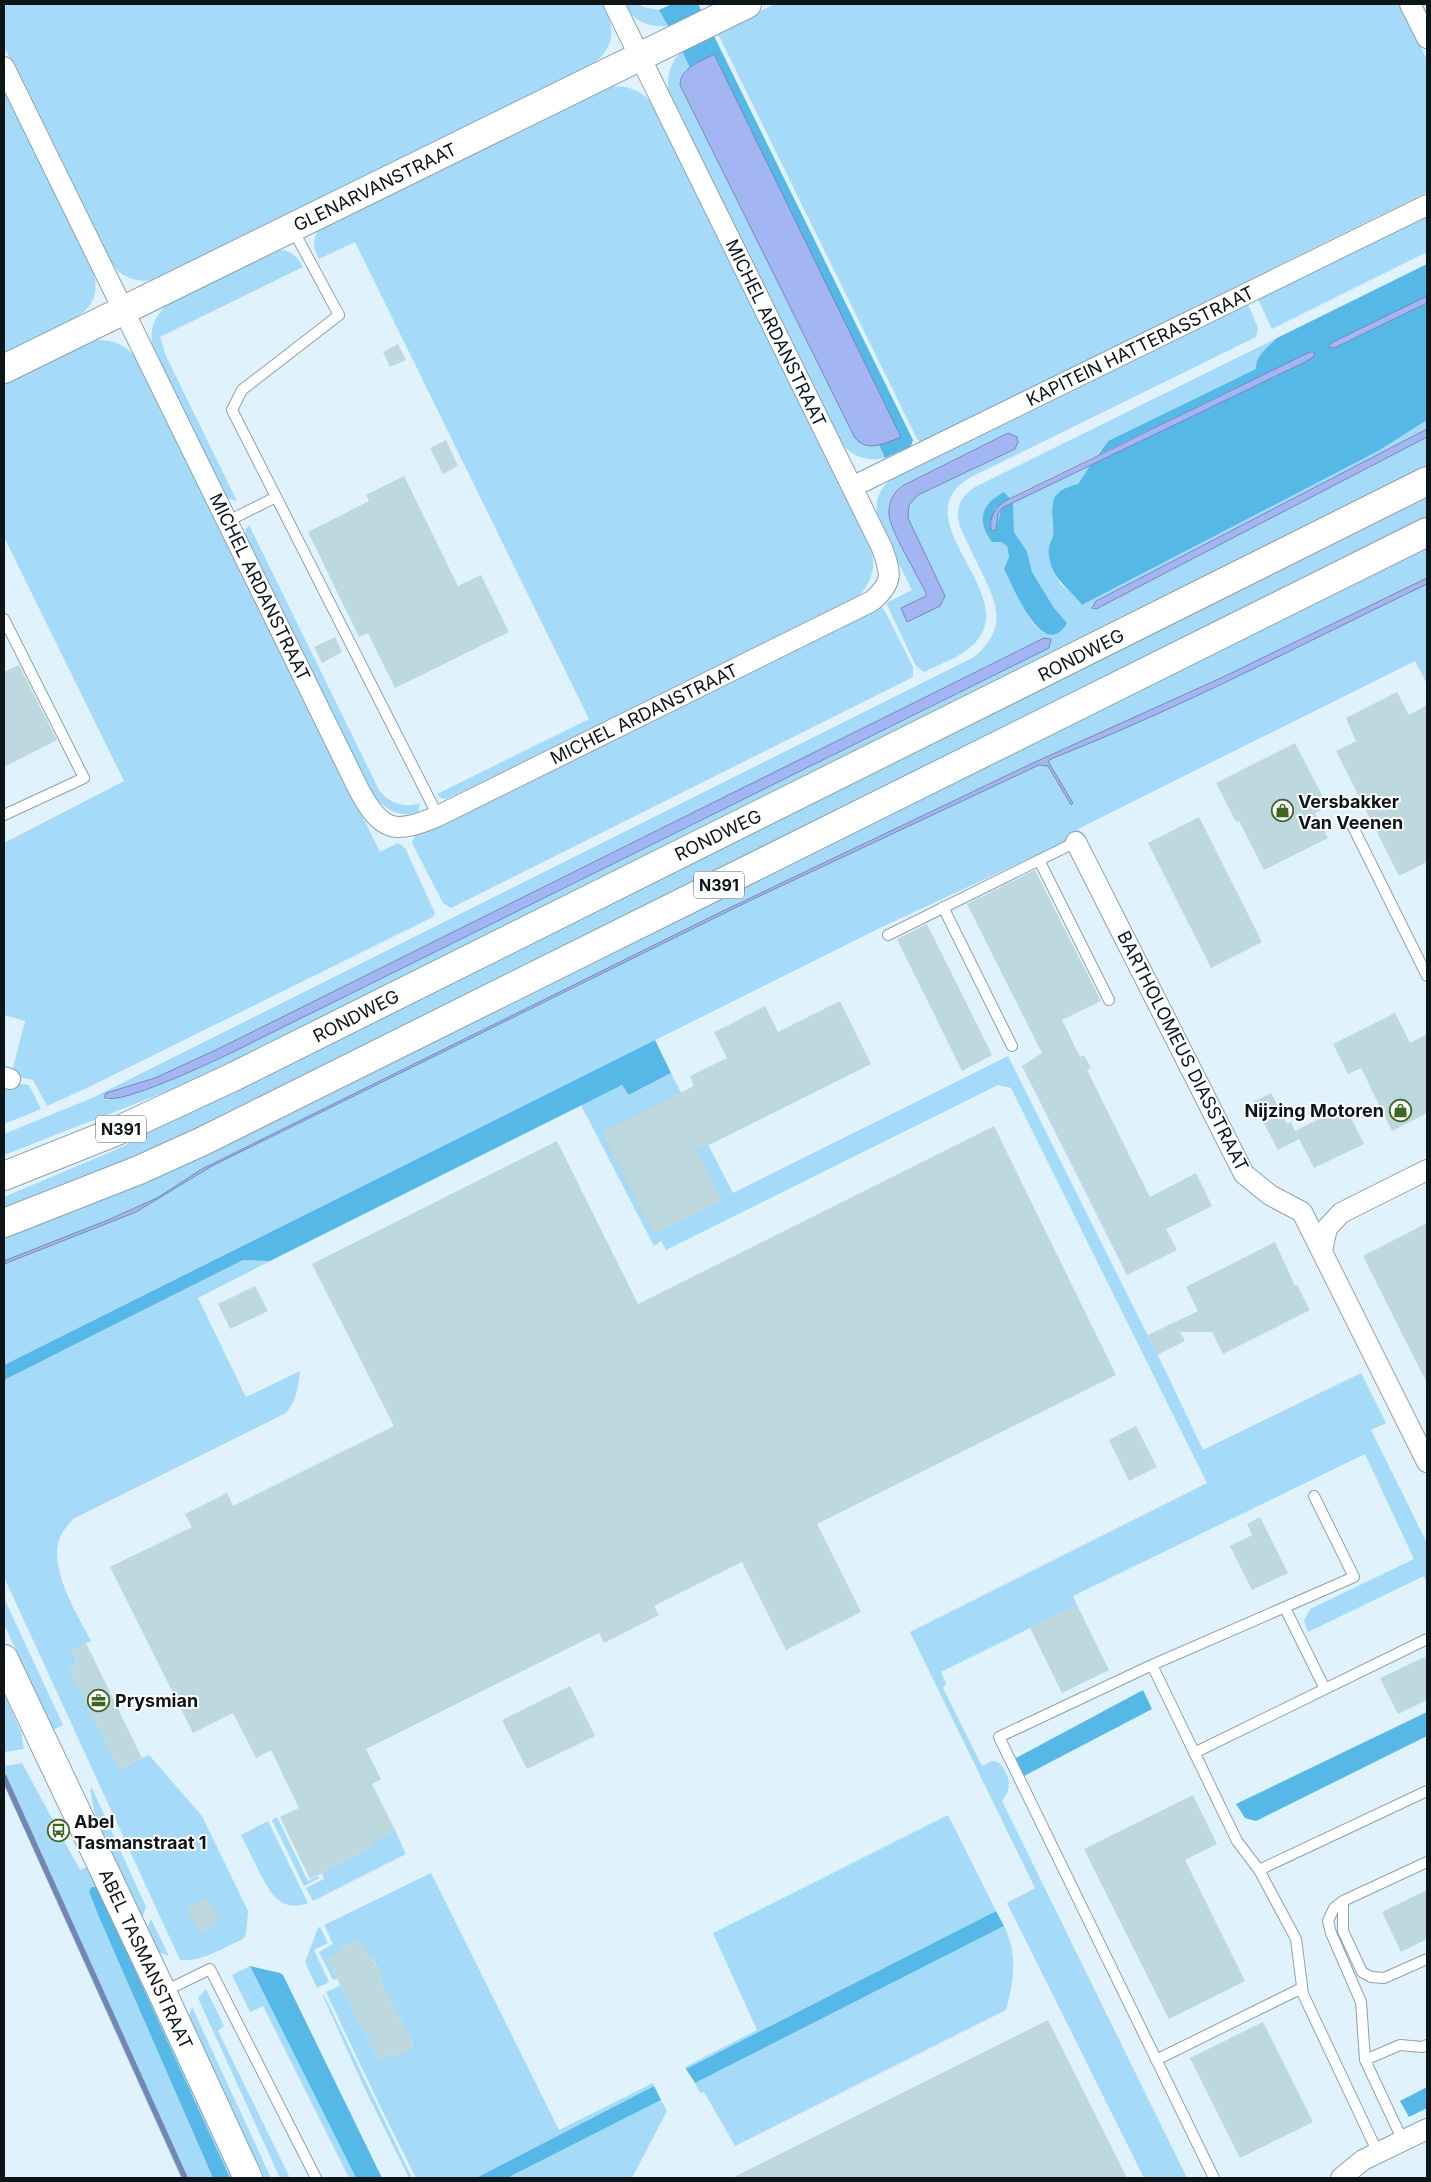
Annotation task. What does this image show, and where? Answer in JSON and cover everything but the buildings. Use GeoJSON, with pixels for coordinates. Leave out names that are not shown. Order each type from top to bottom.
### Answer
{"type":"FeatureCollection","features":[{"type":"Feature","properties":{"kind":"main road","name":"GLENARVANSTRAAT"},"geometry":{"type":"LineString","coordinates":[[4,369],[747,4]]}},
{"type":"Feature","properties":{"kind":"main road","name":"RONDWEG"},"geometry":{"type":"LineString","coordinates":[[4,1176],[118,1131],[236,1076],[1427,481]]}},
{"type":"Feature","properties":{"kind":"main road","name":"N391"},"geometry":{"type":"LineString","coordinates":[[4,1223],[139,1170],[212,1136],[1427,532]]}},
{"type":"Feature","properties":{"kind":"main road","name":"ABEL TASMANSTRAAT"},"geometry":{"type":"LineString","coordinates":[[4,1659],[248,2178]]}},
{"type":"Feature","properties":{"kind":"street","name":"MICHEL ARDANSTRAAT"},"geometry":{"type":"LineString","coordinates":[[4,67],[369,808],[383,823],[396,828],[417,825],[438,816],[872,601],[886,589],[890,578],[882,548],[614,4]]}},
{"type":"Feature","properties":{"kind":"street"},"geometry":{"type":"LineString","coordinates":[[1410,4],[1427,38]]}},
{"type":"Feature","properties":{"kind":"street","name":"KAPITEIN HATTERASSTRAAT"},"geometry":{"type":"LineString","coordinates":[[852,488],[1427,205]]}},
{"type":"Feature","properties":{"kind":"street","name":"BARTHOLOMEUS DIASSTRAAT"},"geometry":{"type":"LineString","coordinates":[[1076,842],[1244,1174],[1270,1195],[1302,1212],[1427,1462]]}},
{"type":"Feature","properties":{"kind":"street"},"geometry":{"type":"LineString","coordinates":[[1322,1252],[1327,1228],[1341,1213],[1427,1170]]}},
{"type":"Feature","properties":{"kind":"street"},"geometry":{"type":"LineString","coordinates":[[1341,2178],[1363,2160],[1427,2129]]}},
{"type":"Feature","properties":{"kind":"lane"},"geometry":{"type":"LineString","coordinates":[[292,228],[339,315],[242,390],[232,410],[438,816]]}},
{"type":"Feature","properties":{"kind":"lane"},"geometry":{"type":"LineString","coordinates":[[228,521],[276,497]]}},
{"type":"Feature","properties":{"kind":"lane"},"geometry":{"type":"LineString","coordinates":[[4,619],[8,636],[84,778],[4,815]]}},
{"type":"Feature","properties":{"kind":"lane"},"geometry":{"type":"LineString","coordinates":[[1351,823],[1427,976]]}},
{"type":"Feature","properties":{"kind":"lane","name":"BARTHOLOMEUS DIASSTRAAT"},"geometry":{"type":"LineString","coordinates":[[888,934],[1076,842]]}},
{"type":"Feature","properties":{"kind":"lane"},"geometry":{"type":"LineString","coordinates":[[1039,860],[1109,1000]]}},
{"type":"Feature","properties":{"kind":"lane"},"geometry":{"type":"LineString","coordinates":[[943,907],[1012,1046]]}},
{"type":"Feature","properties":{"kind":"lane"},"geometry":{"type":"LineString","coordinates":[[1214,2178],[999,1737],[1152,1665],[1354,1577],[1314,1496]]}},
{"type":"Feature","properties":{"kind":"lane"},"geometry":{"type":"LineString","coordinates":[[1285,1608],[1325,1689]]}},
{"type":"Feature","properties":{"kind":"lane"},"geometry":{"type":"LineString","coordinates":[[1194,1753],[1427,1639]]}},
{"type":"Feature","properties":{"kind":"lane"},"geometry":{"type":"LineString","coordinates":[[1152,1665],[1237,1841],[1259,1870],[1296,1939],[1303,1994],[1378,2153]]}},
{"type":"Feature","properties":{"kind":"lane"},"geometry":{"type":"LineString","coordinates":[[1259,1870],[1427,1791]]}},
{"type":"Feature","properties":{"kind":"lane"},"geometry":{"type":"LineString","coordinates":[[1403,2141],[1365,2060],[1361,2002],[1331,1933],[1328,1921],[1334,1908],[1344,1901],[1427,1862]]}},
{"type":"Feature","properties":{"kind":"lane"},"geometry":{"type":"LineString","coordinates":[[1344,1901],[1342,1931],[1362,1972],[1371,1977],[1384,1978],[1427,1959]]}},
{"type":"Feature","properties":{"kind":"lane"},"geometry":{"type":"LineString","coordinates":[[162,1992],[210,1969],[316,2178]]}},
{"type":"Feature","properties":{"kind":"lane"},"geometry":{"type":"LineString","coordinates":[[1156,2060],[1302,1988]]}},
{"type":"Feature","properties":{"kind":"lane"},"geometry":{"type":"LineString","coordinates":[[1365,2060],[1400,2044],[1422,2047],[1427,2045]]}},
{"type":"Feature","properties":{"kind":"shaded area"},"geometry":{"type":"Polygon","coordinates":[[[4,4],[603,4],[610,22],[611,38],[605,52],[591,66],[161,278],[145,281],[124,275],[118,271],[108,258],[4,46],[4,4]]]}},
{"type":"Feature","properties":{"kind":"shaded area"},"geometry":{"type":"Polygon","coordinates":[[[624,4],[641,4],[643,7],[659,10],[668,26],[654,26],[642,22],[632,15],[624,4]]]}},
{"type":"Feature","properties":{"kind":"shaded area"},"geometry":{"type":"Polygon","coordinates":[[[672,4],[698,4],[702,12],[668,26],[659,10],[672,4]]]}},
{"type":"Feature","properties":{"kind":"shaded area"},"geometry":{"type":"Polygon","coordinates":[[[775,4],[1400,4],[1427,60],[1427,192],[920,442],[717,32],[775,4]]]}},
{"type":"Feature","properties":{"kind":"shaded area"},"geometry":{"type":"Polygon","coordinates":[[[713,34],[913,440],[911,446],[885,458],[879,445],[900,437],[714,55],[690,68],[682,51],[713,34]]]}},
{"type":"Feature","properties":{"kind":"shaded area"},"geometry":{"type":"Polygon","coordinates":[[[682,51],[690,68],[685,70],[680,85],[855,438],[866,446],[879,445],[885,458],[871,459],[859,457],[843,446],[838,440],[668,91],[670,69],[682,51]]]}},
{"type":"Feature","properties":{"kind":"shaded area"},"geometry":{"type":"Polygon","coordinates":[[[714,54],[901,437],[883,444],[871,446],[860,443],[855,438],[680,85],[683,74],[687,69],[714,54]]]}},
{"type":"Feature","properties":{"kind":"shaded area"},"geometry":{"type":"Polygon","coordinates":[[[608,87],[622,87],[639,92],[654,106],[871,548],[872,574],[859,596],[463,791],[446,799],[441,798],[437,794],[589,719],[355,242],[319,259],[315,251],[314,240],[319,229],[608,87]]]}},
{"type":"Feature","properties":{"kind":"shaded area"},"geometry":{"type":"Polygon","coordinates":[[[4,88],[92,268],[95,291],[93,300],[81,314],[63,326],[4,356],[4,88]]]}},
{"type":"Feature","properties":{"kind":"shaded area"},"geometry":{"type":"Polygon","coordinates":[[[1427,213],[1427,252],[1272,329],[1257,297],[1427,213]]]}},
{"type":"Feature","properties":{"kind":"shaded area"},"geometry":{"type":"Polygon","coordinates":[[[278,250],[293,254],[303,267],[160,337],[166,356],[237,501],[229,499],[225,495],[154,352],[152,345],[153,325],[159,313],[169,303],[278,250]]]}},
{"type":"Feature","properties":{"kind":"shaded area"},"geometry":{"type":"Polygon","coordinates":[[[1427,264],[1427,296],[1330,345],[1330,347],[1334,348],[1427,303],[1427,420],[1378,451],[1082,605],[1059,580],[1050,562],[1049,547],[1053,536],[1052,506],[1057,494],[1065,488],[1078,484],[1091,464],[1314,356],[1302,356],[1098,455],[1108,441],[1256,369],[1260,356],[1277,338],[1427,264]]]}},
{"type":"Feature","properties":{"kind":"shaded area"},"geometry":{"type":"Polygon","coordinates":[[[1427,296],[1427,303],[1334,348],[1329,347],[1331,343],[1427,296]]]}},
{"type":"Feature","properties":{"kind":"shaded area"},"geometry":{"type":"Polygon","coordinates":[[[1247,302],[1258,328],[1256,337],[971,477],[952,494],[948,514],[953,535],[976,580],[984,603],[985,624],[974,644],[969,649],[924,672],[916,666],[886,603],[912,590],[882,529],[877,511],[879,494],[894,476],[1247,302]],[[1008,433],[900,487],[890,521],[926,593],[926,596],[901,608],[907,621],[940,606],[945,596],[908,518],[909,505],[918,495],[1015,449],[1018,442],[1017,437],[1008,433]]]}},
{"type":"Feature","properties":{"kind":"shaded area"},"geometry":{"type":"Polygon","coordinates":[[[1277,338],[1261,354],[1257,369],[1108,441],[1097,455],[1010,498],[1004,492],[1001,542],[1007,546],[1009,557],[1004,569],[1025,611],[1035,626],[1044,633],[1067,623],[1054,608],[1032,572],[1027,551],[1014,532],[1013,502],[1091,464],[1078,484],[1066,487],[1052,504],[1054,523],[1053,537],[1049,548],[1052,568],[1061,585],[1075,595],[1082,605],[1377,451],[1427,420],[1427,429],[1096,601],[1092,606],[1096,609],[1427,437],[1427,470],[201,1078],[4,1155],[4,1134],[92,1098],[974,657],[991,637],[995,628],[996,618],[995,607],[988,585],[960,527],[958,515],[960,504],[965,495],[975,487],[1277,338]],[[1051,642],[1029,645],[220,1048],[105,1099],[138,1093],[214,1061],[1049,648],[1051,642]]]}},
{"type":"Feature","properties":{"kind":"shaded area"},"geometry":{"type":"Polygon","coordinates":[[[98,340],[110,341],[120,345],[137,359],[380,852],[398,843],[405,848],[435,913],[433,917],[47,1106],[33,1080],[11,1075],[25,1021],[4,1015],[4,843],[124,781],[4,537],[4,384],[87,343],[98,340]]]}},
{"type":"Feature","properties":{"kind":"shaded area"},"geometry":{"type":"Polygon","coordinates":[[[1310,352],[1314,352],[1314,356],[1305,362],[1002,508],[998,514],[996,531],[991,530],[991,521],[994,513],[1005,501],[1310,352]]]}},
{"type":"Feature","properties":{"kind":"shaded area"},"geometry":{"type":"Polygon","coordinates":[[[1427,429],[1427,437],[1096,609],[1092,608],[1096,601],[1427,429]]]}},
{"type":"Feature","properties":{"kind":"shaded area"},"geometry":{"type":"Polygon","coordinates":[[[1008,433],[1017,437],[1018,442],[1015,449],[918,495],[909,505],[908,518],[945,596],[940,606],[907,622],[901,608],[926,596],[926,593],[899,542],[891,522],[889,510],[892,497],[904,485],[1008,433]]]}},
{"type":"Feature","properties":{"kind":"shaded area"},"geometry":{"type":"Polygon","coordinates":[[[1004,492],[1010,498],[995,509],[990,528],[996,531],[1001,509],[1013,502],[1014,532],[1027,551],[1032,572],[1054,608],[1067,623],[1058,633],[1048,634],[1030,618],[1004,569],[1009,557],[1007,546],[1001,542],[992,542],[984,527],[983,514],[986,508],[990,502],[1004,492]]]}},
{"type":"Feature","properties":{"kind":"shaded area"},"geometry":{"type":"Polygon","coordinates":[[[1427,495],[1427,520],[176,1141],[4,1213],[4,1197],[122,1147],[175,1117],[1427,495]]]}},
{"type":"Feature","properties":{"kind":"shaded area"},"geometry":{"type":"Polygon","coordinates":[[[249,525],[379,790],[383,795],[398,804],[414,805],[420,803],[418,812],[403,814],[389,810],[378,801],[369,789],[245,538],[246,529],[249,525]]]}},
{"type":"Feature","properties":{"kind":"shaded area"},"geometry":{"type":"Polygon","coordinates":[[[1427,543],[1427,578],[1221,678],[1033,763],[721,912],[202,1169],[157,1198],[108,1220],[4,1261],[4,1236],[1427,543]]]}},
{"type":"Feature","properties":{"kind":"shaded area"},"geometry":{"type":"Polygon","coordinates":[[[1427,578],[1427,584],[1242,674],[1148,718],[1048,761],[1073,803],[1071,805],[1048,766],[1039,765],[747,902],[212,1166],[136,1212],[4,1264],[4,1261],[108,1220],[157,1198],[202,1169],[721,912],[1033,763],[1221,678],[1427,578]]]}},
{"type":"Feature","properties":{"kind":"shaded area"},"geometry":{"type":"Polygon","coordinates":[[[1427,584],[1427,684],[1415,661],[1078,829],[1082,834],[882,927],[4,1365],[4,1264],[136,1212],[212,1166],[747,902],[1039,765],[1048,766],[1070,805],[1073,803],[1048,761],[1190,698],[1427,584]]]}},
{"type":"Feature","properties":{"kind":"shaded area"},"geometry":{"type":"Polygon","coordinates":[[[881,606],[913,667],[913,677],[451,908],[443,903],[412,843],[415,835],[881,606]]]}},
{"type":"Feature","properties":{"kind":"shaded area"},"geometry":{"type":"Polygon","coordinates":[[[1044,638],[1051,639],[1049,648],[244,1047],[177,1077],[130,1095],[113,1098],[104,1097],[106,1093],[155,1078],[220,1048],[1044,638]]]}},
{"type":"Feature","properties":{"kind":"shaded area"},"geometry":{"type":"Polygon","coordinates":[[[655,1040],[671,1073],[629,1095],[622,1085],[270,1261],[243,1260],[4,1380],[4,1365],[655,1040]]]}},
{"type":"Feature","properties":{"kind":"shaded area"},"geometry":{"type":"Polygon","coordinates":[[[1008,1056],[1203,1450],[1361,1373],[1386,1423],[1371,1430],[1427,1543],[1427,1583],[1424,1576],[1308,1632],[1304,1621],[1310,1609],[1414,1559],[1365,1454],[1073,1596],[1077,1605],[941,1672],[946,1684],[943,1688],[982,1766],[992,1761],[998,1762],[1005,1771],[1009,1786],[1002,1801],[1187,2178],[1144,2178],[1007,1903],[1035,1888],[910,1632],[1207,1483],[1011,1088],[998,1085],[666,1250],[661,1241],[654,1246],[581,1105],[622,1085],[630,1095],[671,1073],[733,1193],[1008,1056]]]}},
{"type":"Feature","properties":{"kind":"shaded area"},"geometry":{"type":"Polygon","coordinates":[[[10,1082],[29,1085],[41,1109],[4,1124],[4,1086],[10,1082]]]}},
{"type":"Feature","properties":{"kind":"shaded area"},"geometry":{"type":"Polygon","coordinates":[[[243,1260],[270,1261],[198,1298],[246,1397],[300,1371],[299,1383],[290,1408],[286,1413],[73,1519],[62,1533],[57,1547],[57,1560],[65,1589],[91,1641],[71,1650],[77,1663],[68,1667],[119,1769],[149,1755],[202,1816],[248,1911],[246,1934],[243,1939],[204,1957],[180,1960],[4,1577],[4,1380],[243,1260]]]}},
{"type":"Feature","properties":{"kind":"shaded area"},"geometry":{"type":"Polygon","coordinates":[[[4,1598],[63,1725],[53,1730],[4,1624],[4,1598]]]}},
{"type":"Feature","properties":{"kind":"shaded area"},"geometry":{"type":"Polygon","coordinates":[[[1143,1690],[1152,1709],[1022,1777],[1014,1759],[1143,1690]]]}},
{"type":"Feature","properties":{"kind":"shaded area"},"geometry":{"type":"Polygon","coordinates":[[[4,1694],[21,1732],[24,1749],[4,1752],[4,1694]]]}},
{"type":"Feature","properties":{"kind":"shaded area"},"geometry":{"type":"Polygon","coordinates":[[[1427,1712],[1427,1736],[1256,1821],[1245,1818],[1236,1804],[1427,1712]]]}},
{"type":"Feature","properties":{"kind":"shaded area"},"geometry":{"type":"Polygon","coordinates":[[[4,1758],[6,1766],[22,1763],[80,1870],[92,1865],[236,2178],[230,2178],[97,1887],[95,1887],[99,1917],[213,2178],[181,2178],[4,1785],[4,1758]]]}},
{"type":"Feature","properties":{"kind":"shaded area"},"geometry":{"type":"Polygon","coordinates":[[[92,1788],[146,1907],[142,1918],[97,1825],[90,1789],[92,1788]]]}},
{"type":"Feature","properties":{"kind":"shaded area"},"geometry":{"type":"Polygon","coordinates":[[[948,1815],[996,1911],[686,2069],[685,2067],[757,2030],[713,1933],[948,1815]]]}},
{"type":"Feature","properties":{"kind":"shaded area"},"geometry":{"type":"Polygon","coordinates":[[[277,1817],[308,1881],[318,1876],[319,1878],[304,1886],[272,1820],[277,1817]]]}},
{"type":"Feature","properties":{"kind":"shaded area"},"geometry":{"type":"Polygon","coordinates":[[[268,1821],[308,1903],[290,1905],[277,1899],[267,1886],[241,1835],[268,1821]]]}},
{"type":"Feature","properties":{"kind":"shaded area"},"geometry":{"type":"Polygon","coordinates":[[[395,1830],[406,1854],[313,1901],[306,1888],[324,1879],[322,1873],[372,1848],[369,1843],[395,1830]]]}},
{"type":"Feature","properties":{"kind":"shaded area"},"geometry":{"type":"Polygon","coordinates":[[[431,1873],[559,2130],[653,2083],[654,2086],[476,2178],[416,2178],[326,1992],[341,1985],[379,2061],[392,2054],[394,2057],[412,2048],[411,2045],[413,2044],[380,1980],[382,1978],[373,1958],[370,1959],[361,1942],[359,1943],[357,1940],[340,1949],[341,1952],[328,1959],[337,1979],[333,1980],[319,1952],[333,1944],[324,1925],[431,1873]]]}},
{"type":"Feature","properties":{"kind":"shaded area"},"geometry":{"type":"Polygon","coordinates":[[[92,1887],[97,1887],[230,2178],[213,2178],[99,1917],[89,1891],[92,1887]]]}},
{"type":"Feature","properties":{"kind":"shaded area"},"geometry":{"type":"Polygon","coordinates":[[[996,1911],[1004,1926],[695,2083],[686,2069],[996,1911]]]}},
{"type":"Feature","properties":{"kind":"shaded area"},"geometry":{"type":"Polygon","coordinates":[[[151,1919],[169,1956],[155,1951],[146,1932],[151,1919]]]}},
{"type":"Feature","properties":{"kind":"shaded area"},"geometry":{"type":"Polygon","coordinates":[[[1004,1926],[1013,1957],[1013,1978],[1006,2010],[735,2146],[704,2092],[700,2093],[695,2083],[1004,1926]]]}},
{"type":"Feature","properties":{"kind":"shaded area"},"geometry":{"type":"Polygon","coordinates":[[[320,1927],[328,1943],[314,1950],[329,1982],[317,1988],[305,1962],[320,1927]]]}},
{"type":"Feature","properties":{"kind":"shaded area"},"geometry":{"type":"Polygon","coordinates":[[[250,1966],[356,2178],[349,2178],[263,2006],[250,2012],[232,1975],[250,1966]]]}},
{"type":"Feature","properties":{"kind":"shaded area"},"geometry":{"type":"Polygon","coordinates":[[[250,1966],[283,1975],[382,2178],[356,2178],[250,1966]]]}},
{"type":"Feature","properties":{"kind":"shaded area"},"geometry":{"type":"Polygon","coordinates":[[[206,1989],[224,2026],[218,2031],[290,2178],[280,2178],[198,1998],[206,1989]]]}},
{"type":"Feature","properties":{"kind":"shaded area"},"geometry":{"type":"Polygon","coordinates":[[[322,1994],[412,2178],[409,2178],[364,2087],[322,1994]]]}},
{"type":"Feature","properties":{"kind":"shaded area"},"geometry":{"type":"Polygon","coordinates":[[[192,2007],[271,2178],[259,2178],[187,2021],[192,2007]]]}},
{"type":"Feature","properties":{"kind":"shaded area"},"geometry":{"type":"Polygon","coordinates":[[[654,2086],[661,2100],[507,2178],[476,2178],[654,2086]]]}},
{"type":"Feature","properties":{"kind":"shaded area"},"geometry":{"type":"Polygon","coordinates":[[[1427,2087],[1427,2108],[1409,2117],[1400,2101],[1427,2087]]]}},
{"type":"Feature","properties":{"kind":"shaded area"},"geometry":{"type":"Polygon","coordinates":[[[661,2100],[667,2111],[632,2178],[507,2178],[661,2100]]]}},
{"type":"Feature","properties":{"kind":"waterway"},"geometry":{"type":"LineString","coordinates":[[4,1777],[185,2178]]}},
{"type":"Feature","properties":{"kind":"place","name":"Versbakker Van Veenen"},"geometry":{"type":"Point","coordinates":[1282,811]}},
{"type":"Feature","properties":{"kind":"place","name":"Nijzing Motoren"},"geometry":{"type":"Point","coordinates":[1400,1110]}},
{"type":"Feature","properties":{"kind":"place","name":"Prysmian"},"geometry":{"type":"Point","coordinates":[99,1700]}},
{"type":"Feature","properties":{"kind":"place","name":"Abel Tasmanstraat 1"},"geometry":{"type":"Point","coordinates":[58,1831]}}]}
